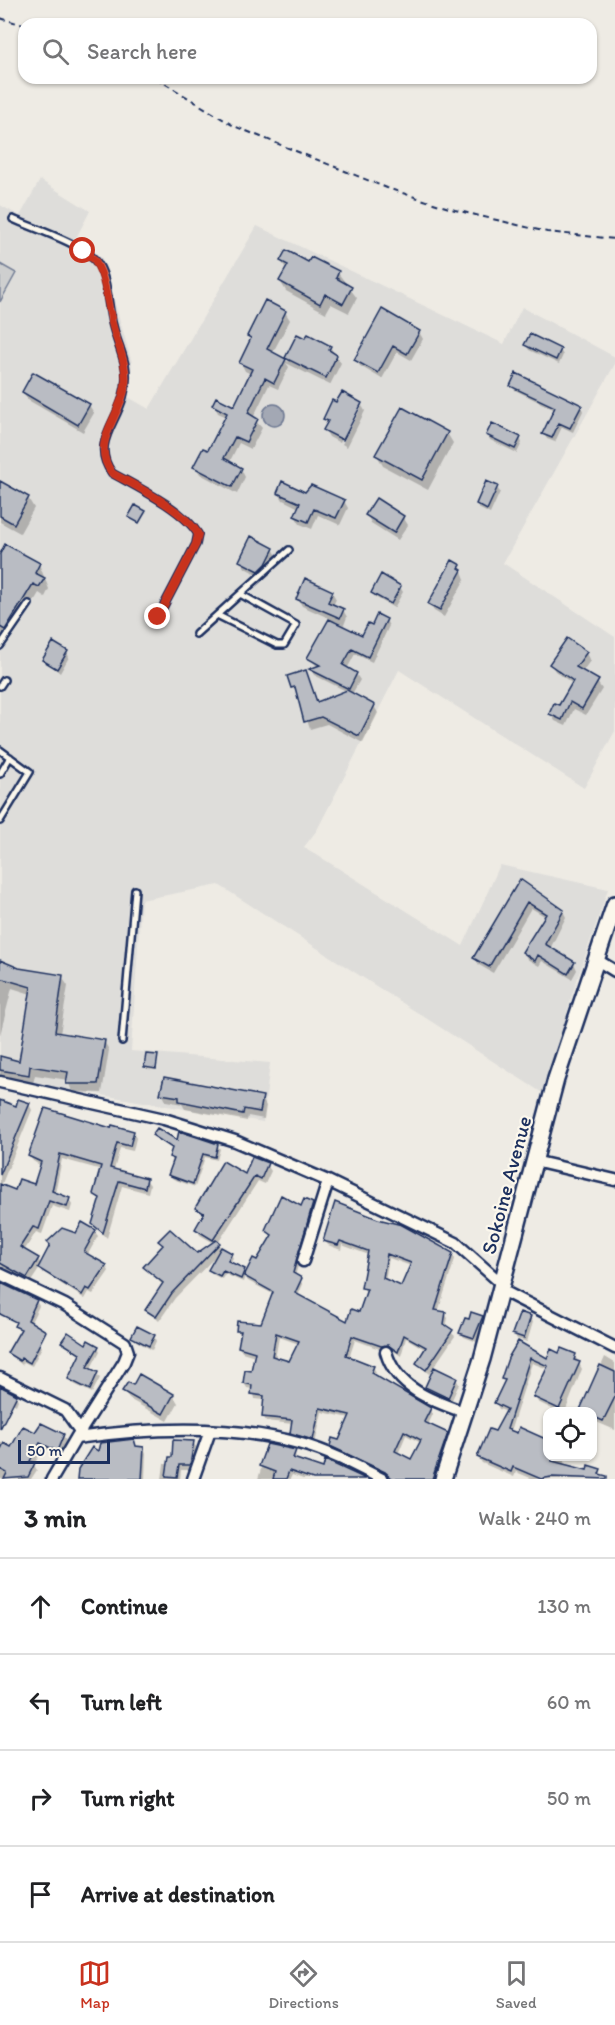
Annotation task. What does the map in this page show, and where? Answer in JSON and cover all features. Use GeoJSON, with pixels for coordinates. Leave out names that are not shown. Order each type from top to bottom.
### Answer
{"type":"FeatureCollection","features":[{"type":"Feature","properties":{"kind":"street","name":"Sokoine Avenue"},"geometry":{"type":"LineString","coordinates":[[443,1479],[501,1287],[556,1079],[615,904]]}},
{"type":"Feature","properties":{"kind":"street"},"geometry":{"type":"LineString","coordinates":[[597,960],[615,971]]}},
{"type":"Feature","properties":{"kind":"street"},"geometry":{"type":"LineString","coordinates":[[0,1082],[164,1119],[235,1141],[328,1181],[456,1243],[501,1287],[615,1348]]}},
{"type":"Feature","properties":{"kind":"street"},"geometry":{"type":"LineString","coordinates":[[534,1161],[615,1180]]}},
{"type":"Feature","properties":{"kind":"street"},"geometry":{"type":"LineString","coordinates":[[303,1261],[328,1181]]}},
{"type":"Feature","properties":{"kind":"street"},"geometry":{"type":"LineString","coordinates":[[0,1274],[65,1305],[125,1343],[128,1352],[52,1479]]}},
{"type":"Feature","properties":{"kind":"street"},"geometry":{"type":"LineString","coordinates":[[387,1352],[390,1367],[400,1379],[433,1401],[464,1413]]}},
{"type":"Feature","properties":{"kind":"street"},"geometry":{"type":"LineString","coordinates":[[0,1378],[65,1410],[78,1434]]}},
{"type":"Feature","properties":{"kind":"street"},"geometry":{"type":"LineString","coordinates":[[78,1434],[138,1430],[259,1434],[299,1443],[337,1456],[382,1479]]}},
{"type":"Feature","properties":{"kind":"street"},"geometry":{"type":"LineString","coordinates":[[193,1479],[210,1431]]}},
{"type":"Feature","properties":{"kind":"lane"},"geometry":{"type":"LineString","coordinates":[[13,219],[83,251],[95,260],[105,285],[112,325],[125,366],[123,397],[104,440],[103,449],[107,466],[112,473],[176,512],[192,525],[198,534],[196,544],[158,617]]}},
{"type":"Feature","properties":{"kind":"lane"},"geometry":{"type":"LineString","coordinates":[[196,634],[242,595],[288,550]]}},
{"type":"Feature","properties":{"kind":"lane"},"geometry":{"type":"LineString","coordinates":[[217,615],[277,645],[284,645],[296,625],[242,595]]}},
{"type":"Feature","properties":{"kind":"lane"},"geometry":{"type":"LineString","coordinates":[[0,646],[29,604]]}},
{"type":"Feature","properties":{"kind":"lane"},"geometry":{"type":"LineString","coordinates":[[0,686],[4,680]]}},
{"type":"Feature","properties":{"kind":"lane"},"geometry":{"type":"LineString","coordinates":[[0,750],[28,769],[30,776],[0,821]]}},
{"type":"Feature","properties":{"kind":"lane"},"geometry":{"type":"LineString","coordinates":[[0,774],[10,757]]}},
{"type":"Feature","properties":{"kind":"lane"},"geometry":{"type":"LineString","coordinates":[[122,1041],[135,890]]}},
{"type":"Feature","properties":{"kind":"path"},"geometry":{"type":"LineString","coordinates":[[0,18],[18,23]]}},
{"type":"Feature","properties":{"kind":"path"},"geometry":{"type":"LineString","coordinates":[[166,84],[234,126],[387,188],[455,210],[547,232],[615,239]]}},
{"type":"Feature","properties":{"kind":"shaded area"},"geometry":{"type":"Polygon","coordinates":[[[40,180],[90,211],[75,240],[102,258],[132,363],[128,397],[149,409],[257,226],[504,344],[522,307],[615,357],[615,364],[503,563],[615,637],[615,731],[584,788],[399,670],[317,830],[304,847],[463,946],[500,865],[608,889],[572,995],[544,1094],[219,885],[141,900],[131,1051],[270,1063],[263,1122],[0,1078],[0,205],[20,216],[40,180]]]}},
{"type":"Feature","properties":{"kind":"shaded area"},"geometry":{"type":"Polygon","coordinates":[[[0,264],[16,273],[0,302],[0,264]]]}},
{"type":"Feature","properties":{"kind":"shaded area"},"geometry":{"type":"Polygon","coordinates":[[[274,404],[282,407],[285,415],[282,423],[274,426],[266,423],[263,415],[266,407],[274,404]]]}},
{"type":"Feature","properties":{"kind":"building"},"geometry":{"type":"Polygon","coordinates":[[[286,250],[308,262],[311,257],[339,271],[336,278],[352,287],[343,304],[325,294],[320,304],[279,281],[288,265],[280,261],[286,250]]]}},
{"type":"Feature","properties":{"kind":"building"},"geometry":{"type":"Polygon","coordinates":[[[265,300],[286,311],[267,349],[286,359],[274,383],[265,378],[248,413],[258,419],[246,442],[235,437],[224,458],[242,468],[232,487],[193,467],[203,448],[208,450],[227,413],[212,405],[216,397],[234,406],[252,369],[239,363],[251,338],[247,336],[265,300]]]}},
{"type":"Feature","properties":{"kind":"building"},"geometry":{"type":"Polygon","coordinates":[[[382,309],[420,331],[407,354],[393,346],[378,373],[354,360],[382,309]]]}},
{"type":"Feature","properties":{"kind":"building"},"geometry":{"type":"Polygon","coordinates":[[[297,334],[305,338],[308,334],[331,346],[329,350],[337,355],[326,378],[285,358],[297,334]]]}},
{"type":"Feature","properties":{"kind":"building"},"geometry":{"type":"Polygon","coordinates":[[[530,334],[561,349],[556,360],[524,345],[530,334]]]}},
{"type":"Feature","properties":{"kind":"building"},"geometry":{"type":"Polygon","coordinates":[[[33,372],[90,404],[78,425],[22,392],[33,372]]]}},
{"type":"Feature","properties":{"kind":"building"},"geometry":{"type":"Polygon","coordinates":[[[516,373],[582,405],[570,428],[559,423],[552,438],[542,434],[555,407],[510,386],[516,373]]]}},
{"type":"Feature","properties":{"kind":"building"},"geometry":{"type":"Polygon","coordinates":[[[342,392],[362,403],[343,440],[323,430],[328,421],[323,419],[332,400],[336,402],[342,392]]]}},
{"type":"Feature","properties":{"kind":"building"},"geometry":{"type":"Polygon","coordinates":[[[402,407],[448,432],[422,480],[375,455],[402,407]]]}},
{"type":"Feature","properties":{"kind":"building"},"geometry":{"type":"Polygon","coordinates":[[[492,423],[521,437],[515,449],[486,435],[492,423]]]}},
{"type":"Feature","properties":{"kind":"building"},"geometry":{"type":"Polygon","coordinates":[[[0,481],[29,497],[14,524],[0,516],[0,481]]]}},
{"type":"Feature","properties":{"kind":"building"},"geometry":{"type":"Polygon","coordinates":[[[282,481],[305,492],[311,485],[345,500],[336,518],[314,509],[308,522],[294,516],[300,503],[277,493],[282,481]]]}},
{"type":"Feature","properties":{"kind":"building"},"geometry":{"type":"Polygon","coordinates":[[[486,481],[498,486],[487,510],[476,504],[486,481]]]}},
{"type":"Feature","properties":{"kind":"building"},"geometry":{"type":"Polygon","coordinates":[[[376,498],[404,516],[394,533],[365,515],[376,498]]]}},
{"type":"Feature","properties":{"kind":"building"},"geometry":{"type":"Polygon","coordinates":[[[135,505],[146,511],[139,523],[128,517],[135,505]]]}},
{"type":"Feature","properties":{"kind":"building"},"geometry":{"type":"Polygon","coordinates":[[[251,536],[274,548],[266,564],[259,571],[239,561],[251,536]]]}},
{"type":"Feature","properties":{"kind":"building"},"geometry":{"type":"Polygon","coordinates":[[[5,544],[40,563],[35,573],[45,578],[39,587],[33,584],[5,630],[0,627],[0,554],[5,544]]]}},
{"type":"Feature","properties":{"kind":"building"},"geometry":{"type":"Polygon","coordinates":[[[452,560],[461,565],[459,568],[462,570],[440,610],[428,604],[452,560]]]}},
{"type":"Feature","properties":{"kind":"building"},"geometry":{"type":"Polygon","coordinates":[[[381,574],[401,586],[391,604],[371,593],[381,574]]]}},
{"type":"Feature","properties":{"kind":"building"},"geometry":{"type":"Polygon","coordinates":[[[305,578],[333,591],[328,602],[344,609],[340,618],[296,599],[305,578]]]}},
{"type":"Feature","properties":{"kind":"building"},"geometry":{"type":"Polygon","coordinates":[[[377,614],[387,619],[368,657],[352,649],[343,665],[357,673],[349,689],[309,669],[320,665],[307,658],[329,619],[362,635],[368,623],[372,625],[377,614]]]}},
{"type":"Feature","properties":{"kind":"building"},"geometry":{"type":"Polygon","coordinates":[[[567,638],[587,652],[576,667],[599,680],[582,709],[570,702],[562,720],[549,714],[554,703],[559,705],[573,681],[549,664],[567,638]]]}},
{"type":"Feature","properties":{"kind":"building"},"geometry":{"type":"Polygon","coordinates":[[[53,642],[68,651],[57,669],[42,660],[53,642]]]}},
{"type":"Feature","properties":{"kind":"building"},"geometry":{"type":"Polygon","coordinates":[[[306,670],[317,702],[347,690],[375,705],[359,736],[321,717],[304,722],[295,687],[291,688],[287,676],[306,670]]]}},
{"type":"Feature","properties":{"kind":"building"},"geometry":{"type":"Polygon","coordinates":[[[520,879],[564,910],[545,944],[575,962],[568,974],[538,955],[535,961],[522,952],[546,914],[527,902],[489,967],[473,958],[520,879]]]}},
{"type":"Feature","properties":{"kind":"building"},"geometry":{"type":"Polygon","coordinates":[[[0,960],[19,968],[63,975],[55,1032],[105,1040],[98,1084],[66,1084],[68,1072],[30,1066],[29,1075],[0,1070],[0,1056],[19,1061],[31,987],[0,978],[0,960]]]}},
{"type":"Feature","properties":{"kind":"building"},"geometry":{"type":"Polygon","coordinates":[[[146,1054],[158,1055],[156,1069],[144,1067],[146,1054]]]}},
{"type":"Feature","properties":{"kind":"building"},"geometry":{"type":"Polygon","coordinates":[[[164,1077],[263,1096],[260,1112],[244,1109],[243,1114],[179,1101],[179,1097],[160,1094],[164,1077]]]}},
{"type":"Feature","properties":{"kind":"building"},"geometry":{"type":"Polygon","coordinates":[[[18,1099],[30,1103],[0,1175],[0,1100],[16,1106],[18,1099]]]}},
{"type":"Feature","properties":{"kind":"building"},"geometry":{"type":"Polygon","coordinates":[[[45,1108],[111,1128],[112,1125],[134,1131],[130,1146],[117,1143],[110,1168],[147,1178],[145,1188],[119,1181],[103,1233],[92,1224],[100,1198],[93,1194],[101,1166],[60,1154],[52,1191],[70,1198],[67,1207],[49,1201],[39,1229],[33,1227],[20,1247],[39,1258],[27,1278],[0,1263],[0,1184],[15,1190],[19,1179],[34,1184],[41,1162],[28,1156],[45,1108]]]}},
{"type":"Feature","properties":{"kind":"building"},"geometry":{"type":"Polygon","coordinates":[[[157,1128],[177,1140],[179,1131],[218,1144],[215,1157],[203,1154],[193,1184],[168,1175],[174,1159],[169,1157],[172,1148],[152,1135],[157,1128]]]}},
{"type":"Feature","properties":{"kind":"building"},"geometry":{"type":"Polygon","coordinates":[[[252,1157],[268,1163],[261,1179],[255,1176],[213,1240],[195,1229],[204,1213],[195,1208],[223,1161],[245,1174],[252,1157]]]}},
{"type":"Feature","properties":{"kind":"building"},"geometry":{"type":"Polygon","coordinates":[[[281,1195],[301,1206],[304,1199],[313,1203],[293,1273],[302,1278],[295,1293],[347,1321],[351,1309],[359,1312],[367,1289],[361,1288],[368,1251],[340,1241],[338,1245],[323,1241],[335,1202],[378,1219],[402,1225],[453,1253],[435,1310],[446,1312],[444,1324],[453,1330],[426,1370],[416,1363],[426,1347],[404,1335],[398,1352],[388,1345],[381,1346],[352,1336],[346,1355],[374,1366],[371,1373],[431,1408],[424,1422],[448,1433],[432,1479],[393,1479],[385,1472],[330,1446],[332,1438],[339,1440],[350,1415],[320,1408],[313,1440],[290,1433],[292,1420],[262,1417],[264,1396],[251,1394],[252,1385],[243,1383],[245,1370],[251,1371],[255,1352],[238,1347],[241,1331],[236,1331],[237,1321],[261,1323],[273,1292],[244,1276],[253,1258],[257,1260],[272,1235],[265,1230],[281,1195]],[[387,1254],[383,1278],[401,1286],[411,1263],[387,1254]],[[276,1333],[272,1356],[289,1361],[299,1341],[276,1333]],[[404,1431],[395,1451],[411,1459],[421,1440],[404,1431]]]}},
{"type":"Feature","properties":{"kind":"building"},"geometry":{"type":"Polygon","coordinates":[[[82,1222],[96,1230],[84,1252],[107,1265],[90,1290],[86,1288],[82,1295],[38,1268],[50,1245],[47,1242],[62,1228],[76,1233],[82,1222]]]}},
{"type":"Feature","properties":{"kind":"building"},"geometry":{"type":"Polygon","coordinates":[[[170,1229],[197,1253],[216,1240],[220,1243],[172,1293],[156,1317],[145,1310],[163,1283],[143,1267],[163,1245],[158,1241],[170,1229]]]}},
{"type":"Feature","properties":{"kind":"building"},"geometry":{"type":"Polygon","coordinates":[[[221,1247],[232,1253],[228,1261],[245,1269],[241,1279],[223,1271],[220,1276],[208,1270],[221,1247]]]}},
{"type":"Feature","properties":{"kind":"building"},"geometry":{"type":"Polygon","coordinates":[[[1,1283],[37,1300],[28,1320],[46,1331],[30,1363],[21,1358],[20,1361],[7,1353],[21,1329],[14,1326],[16,1322],[0,1314],[1,1283]]]}},
{"type":"Feature","properties":{"kind":"building"},"geometry":{"type":"Polygon","coordinates":[[[471,1312],[483,1316],[474,1338],[459,1333],[465,1318],[469,1319],[471,1312]]]}},
{"type":"Feature","properties":{"kind":"building"},"geometry":{"type":"Polygon","coordinates":[[[520,1312],[531,1316],[524,1338],[512,1334],[520,1312]]]}},
{"type":"Feature","properties":{"kind":"building"},"geometry":{"type":"Polygon","coordinates":[[[137,1326],[155,1335],[149,1346],[131,1337],[137,1326]]]}},
{"type":"Feature","properties":{"kind":"building"},"geometry":{"type":"Polygon","coordinates":[[[68,1332],[86,1344],[88,1340],[99,1346],[87,1367],[98,1372],[90,1390],[68,1379],[80,1354],[61,1342],[68,1332]]]}},
{"type":"Feature","properties":{"kind":"building"},"geometry":{"type":"Polygon","coordinates":[[[518,1341],[547,1358],[551,1349],[559,1353],[561,1348],[576,1354],[574,1360],[580,1362],[560,1407],[555,1407],[533,1397],[548,1366],[530,1358],[507,1429],[517,1433],[519,1427],[543,1438],[543,1461],[552,1461],[587,1470],[588,1465],[601,1469],[599,1474],[607,1476],[607,1479],[551,1477],[541,1479],[513,1467],[511,1472],[477,1457],[489,1429],[495,1431],[507,1409],[494,1403],[505,1380],[501,1379],[508,1358],[518,1341]]]}},
{"type":"Feature","properties":{"kind":"building"},"geometry":{"type":"Polygon","coordinates":[[[600,1365],[615,1372],[615,1397],[603,1421],[597,1418],[597,1407],[581,1407],[600,1365]]]}},
{"type":"Feature","properties":{"kind":"building"},"geometry":{"type":"Polygon","coordinates":[[[434,1367],[457,1378],[448,1398],[425,1387],[434,1367]]]}},
{"type":"Feature","properties":{"kind":"building"},"geometry":{"type":"Polygon","coordinates":[[[139,1374],[174,1394],[163,1414],[122,1391],[128,1382],[133,1385],[139,1374]]]}},
{"type":"Feature","properties":{"kind":"building"},"geometry":{"type":"Polygon","coordinates":[[[0,1386],[17,1395],[0,1429],[0,1386]]]}},
{"type":"Feature","properties":{"kind":"building"},"geometry":{"type":"Polygon","coordinates":[[[41,1423],[64,1434],[57,1451],[40,1443],[30,1461],[35,1463],[28,1477],[4,1479],[7,1473],[0,1469],[0,1451],[4,1443],[11,1447],[23,1426],[35,1432],[41,1423]]]}},
{"type":"Feature","properties":{"kind":"building"},"geometry":{"type":"Polygon","coordinates":[[[134,1439],[136,1446],[144,1447],[142,1479],[77,1479],[78,1469],[92,1447],[98,1451],[100,1443],[134,1439]]]}},
{"type":"Feature","properties":{"kind":"building"},"geometry":{"type":"Polygon","coordinates":[[[173,1440],[194,1441],[190,1465],[179,1465],[177,1477],[166,1476],[169,1457],[172,1457],[173,1440]]]}},
{"type":"Feature","properties":{"kind":"building"},"geometry":{"type":"Polygon","coordinates":[[[267,1444],[296,1450],[293,1458],[323,1468],[325,1460],[366,1479],[313,1479],[289,1471],[286,1479],[273,1479],[275,1472],[259,1466],[267,1444]]]}},
{"type":"Feature","properties":{"kind":"route"},"geometry":{"type":"LineString","coordinates":[[83,251],[95,260],[101,273],[112,325],[125,366],[126,384],[123,397],[104,440],[104,458],[107,466],[112,473],[176,512],[192,525],[198,534],[196,544],[158,617]]}}]}
